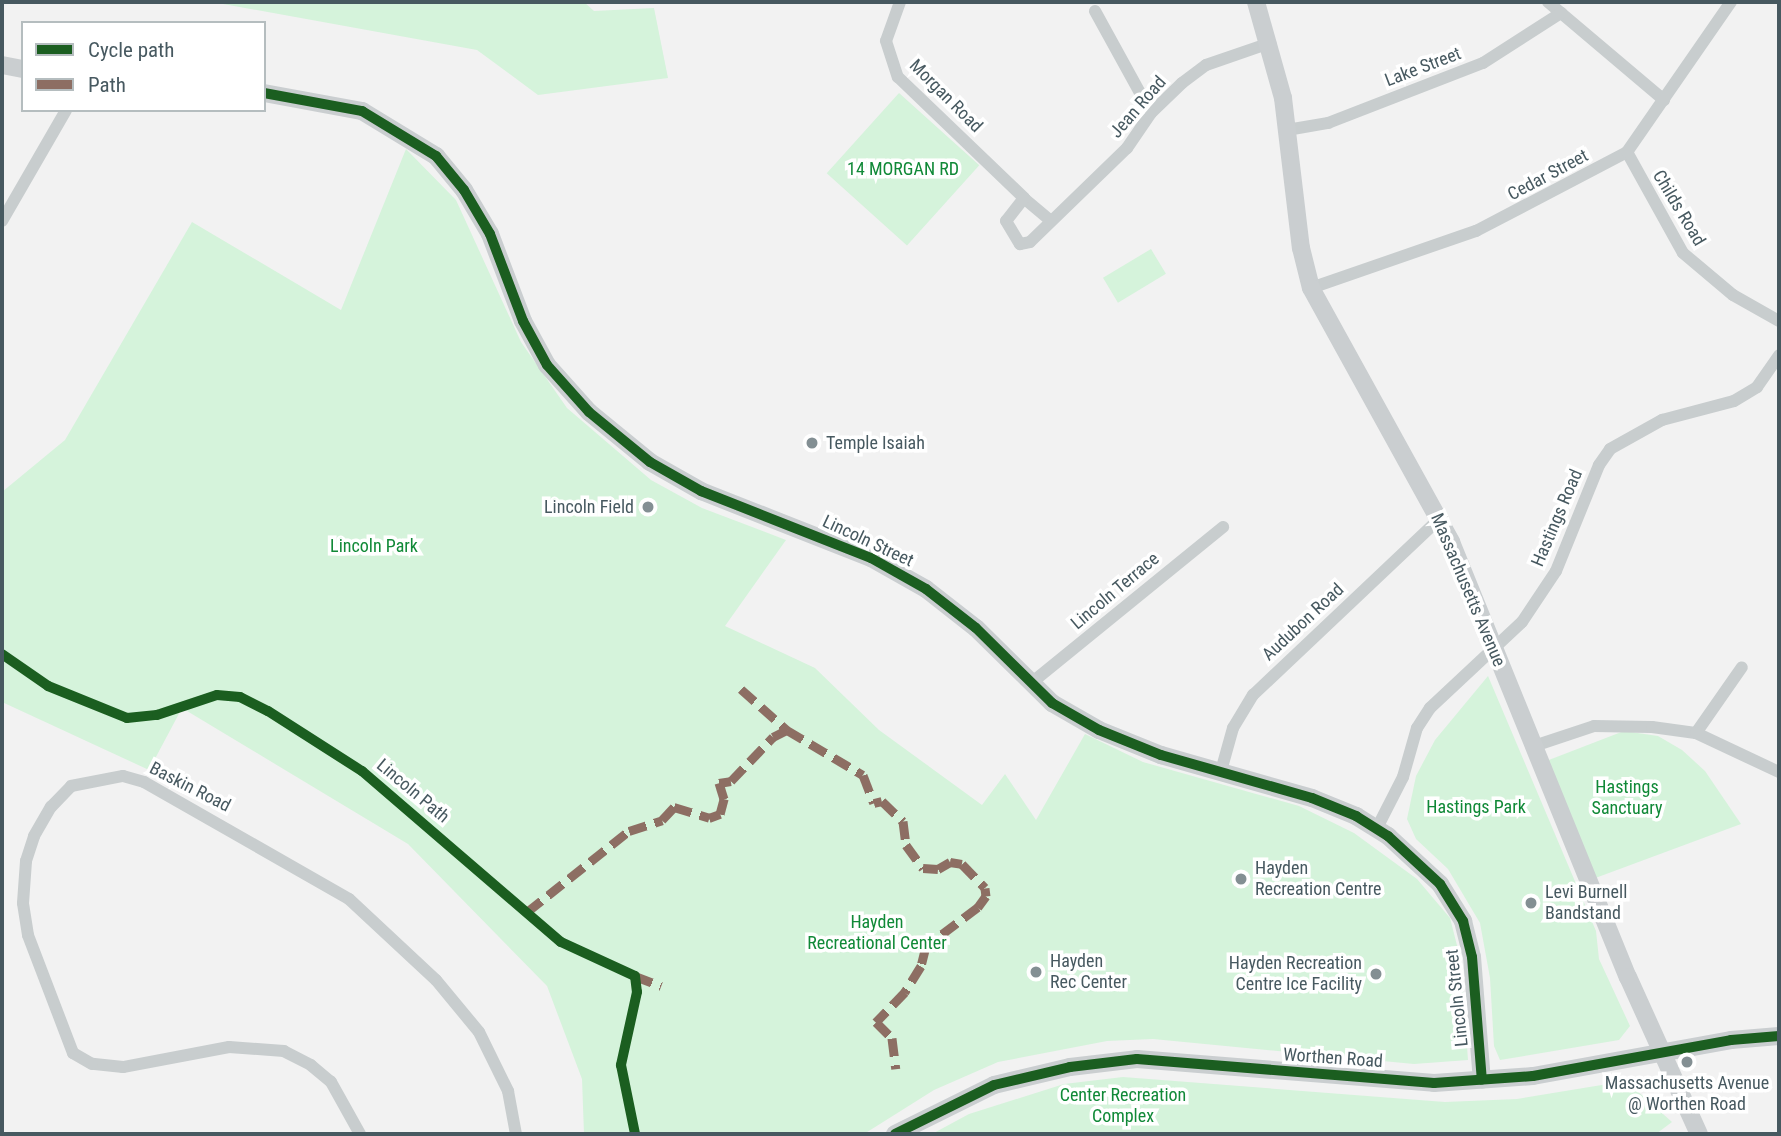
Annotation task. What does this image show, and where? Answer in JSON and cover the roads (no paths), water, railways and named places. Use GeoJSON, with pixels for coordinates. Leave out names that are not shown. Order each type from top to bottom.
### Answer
{"type":"FeatureCollection","features":[{"type":"Feature","properties":{"kind":"main road","name":"Massachusetts Avenue"},"geometry":{"type":"LineString","coordinates":[[1256,2],[1270,43],[1287,130],[1301,248],[1311,288],[1439,519],[1662,1052],[1699,1134]]}},
{"type":"Feature","properties":{"kind":"main road"},"geometry":{"type":"LineString","coordinates":[[2,65],[21,69]]}},
{"type":"Feature","properties":{"kind":"main road","name":"Lincoln Street"},"geometry":{"type":"LineString","coordinates":[[266,93],[362,111],[436,156],[464,190],[490,234],[523,321],[547,365],[589,412],[650,462],[701,491],[886,565],[926,589],[976,628],[1052,703],[1099,730],[1161,755],[1312,798],[1377,828],[1440,884],[1462,921],[1472,957],[1482,1080]]}},
{"type":"Feature","properties":{"kind":"main road","name":"Worthen Road"},"geometry":{"type":"LineString","coordinates":[[895,1134],[994,1085],[1070,1067],[1136,1059],[1434,1083],[1533,1076],[1776,1032]]}},
{"type":"Feature","properties":{"kind":"street","name":"Morgan Road"},"geometry":{"type":"LineString","coordinates":[[900,2],[886,41],[898,77],[1024,198]]}},
{"type":"Feature","properties":{"kind":"street"},"geometry":{"type":"LineString","coordinates":[[1548,2],[1664,100]]}},
{"type":"Feature","properties":{"kind":"street","name":"Cedar Street"},"geometry":{"type":"LineString","coordinates":[[1311,288],[1476,231],[1626,152],[1731,2]]}},
{"type":"Feature","properties":{"kind":"street"},"geometry":{"type":"LineString","coordinates":[[1095,11],[1151,113]]}},
{"type":"Feature","properties":{"kind":"street","name":"Lake Street"},"geometry":{"type":"LineString","coordinates":[[1287,130],[1328,123],[1483,63],[1560,13]]}},
{"type":"Feature","properties":{"kind":"street","name":"Jean Road"},"geometry":{"type":"LineString","coordinates":[[1024,198],[1006,221],[1020,244],[1030,242],[1127,148],[1151,113],[1206,65],[1270,43]]}},
{"type":"Feature","properties":{"kind":"street"},"geometry":{"type":"LineString","coordinates":[[2,221],[65,112]]}},
{"type":"Feature","properties":{"kind":"street","name":"Childs Road"},"geometry":{"type":"LineString","coordinates":[[1626,152],[1683,253],[1732,295],[1779,321]]}},
{"type":"Feature","properties":{"kind":"street"},"geometry":{"type":"LineString","coordinates":[[1024,198],[1051,221]]}},
{"type":"Feature","properties":{"kind":"street","name":"Hastings Road"},"geometry":{"type":"LineString","coordinates":[[1377,828],[1403,777],[1417,727],[1430,708],[1522,622],[1556,571],[1599,465],[1610,449],[1662,420],[1734,401],[1757,387],[1779,355]]}},
{"type":"Feature","properties":{"kind":"street","name":"Audubon Road"},"geometry":{"type":"LineString","coordinates":[[1221,771],[1233,728],[1253,695],[1439,519]]}},
{"type":"Feature","properties":{"kind":"street","name":"Lincoln Terrace"},"geometry":{"type":"LineString","coordinates":[[1030,684],[1223,527]]}},
{"type":"Feature","properties":{"kind":"street"},"geometry":{"type":"LineString","coordinates":[[1696,733],[1742,667]]}},
{"type":"Feature","properties":{"kind":"street"},"geometry":{"type":"LineString","coordinates":[[1534,746],[1594,726],[1696,733],[1779,772]]}},
{"type":"Feature","properties":{"kind":"street","name":"Baskin Road"},"geometry":{"type":"LineString","coordinates":[[359,1134],[331,1082],[311,1065],[284,1051],[229,1047],[123,1068],[92,1064],[73,1053],[28,935],[23,903],[26,861],[34,836],[51,807],[71,786],[122,776],[144,782],[349,899],[436,980],[479,1032],[508,1091],[516,1134]]}},
{"type":"Feature","properties":{"kind":"place","name":"Temple Isaiah"},"geometry":{"type":"Point","coordinates":[812,443]}},
{"type":"Feature","properties":{"kind":"place","name":"Lincoln Field"},"geometry":{"type":"Point","coordinates":[648,507]}},
{"type":"Feature","properties":{"kind":"place","name":"Hayden Recreation Centre"},"geometry":{"type":"Point","coordinates":[1241,879]}},
{"type":"Feature","properties":{"kind":"place","name":"Levi Burnell Bandstand"},"geometry":{"type":"Point","coordinates":[1531,903]}},
{"type":"Feature","properties":{"kind":"place","name":"Hayden Rec Center"},"geometry":{"type":"Point","coordinates":[1036,972]}},
{"type":"Feature","properties":{"kind":"place","name":"Hayden Recreation Centre Ice Facility"},"geometry":{"type":"Point","coordinates":[1376,974]}},
{"type":"Feature","properties":{"kind":"place","name":"Massachusetts Avenue @ Worthen Road"},"geometry":{"type":"Point","coordinates":[1687,1062]}},
{"type":"Feature","properties":{"kind":"park label","name":"14 MORGAN RD"},"geometry":{"type":"Point","coordinates":[903,169]}},
{"type":"Feature","properties":{"kind":"park label","name":"Lincoln Park"},"geometry":{"type":"Point","coordinates":[374,546]}},
{"type":"Feature","properties":{"kind":"park label","name":"Hastings Sanctuary"},"geometry":{"type":"Point","coordinates":[1627,798]}},
{"type":"Feature","properties":{"kind":"park label","name":"Hastings Park"},"geometry":{"type":"Point","coordinates":[1476,807]}},
{"type":"Feature","properties":{"kind":"park label","name":"Hayden Recreational Center"},"geometry":{"type":"Point","coordinates":[877,933]}},
{"type":"Feature","properties":{"kind":"park label","name":"Center Recreation Complex"},"geometry":{"type":"Point","coordinates":[1123,1106]}}]}
